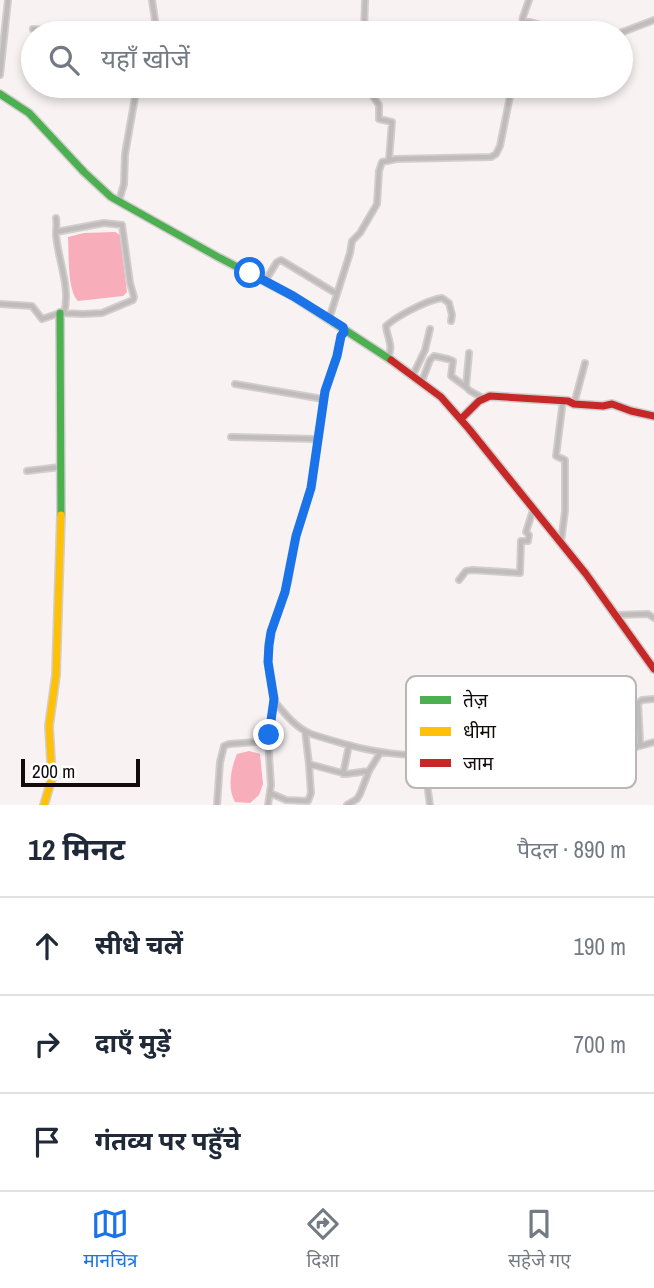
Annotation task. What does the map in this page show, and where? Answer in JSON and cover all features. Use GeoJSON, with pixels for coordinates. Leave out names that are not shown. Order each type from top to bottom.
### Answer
{"type":"FeatureCollection","features":[{"type":"Feature","properties":{"kind":"street"},"geometry":{"type":"LineString","coordinates":[[0,75],[8,0]]}},
{"type":"Feature","properties":{"kind":"street"},"geometry":{"type":"LineString","coordinates":[[152,0],[155,21]]}},
{"type":"Feature","properties":{"kind":"street"},"geometry":{"type":"LineString","coordinates":[[364,21],[365,0]]}},
{"type":"Feature","properties":{"kind":"street"},"geometry":{"type":"LineString","coordinates":[[522,21],[529,0]]}},
{"type":"Feature","properties":{"kind":"street"},"geometry":{"type":"LineString","coordinates":[[633,28],[654,20]]}},
{"type":"Feature","properties":{"kind":"street"},"geometry":{"type":"LineString","coordinates":[[0,94],[29,113],[105,192],[218,257],[293,296],[388,357],[441,397],[586,574],[654,669]]}},
{"type":"Feature","properties":{"kind":"street"},"geometry":{"type":"LineString","coordinates":[[119,201],[124,184],[124,154],[135,98]]}},
{"type":"Feature","properties":{"kind":"street"},"geometry":{"type":"LineString","coordinates":[[374,98],[379,105],[379,119],[392,122],[389,160]]}},
{"type":"Feature","properties":{"kind":"street"},"geometry":{"type":"LineString","coordinates":[[329,319],[352,241],[360,233],[377,204],[382,162],[491,157],[500,146],[510,98]]}},
{"type":"Feature","properties":{"kind":"street"},"geometry":{"type":"LineString","coordinates":[[44,805],[52,778],[48,726],[55,690],[57,656],[62,499],[62,313],[66,305],[56,218]]}},
{"type":"Feature","properties":{"kind":"street"},"geometry":{"type":"LineString","coordinates":[[0,304],[32,306],[42,319],[62,313],[102,313],[133,300],[122,225],[104,223],[56,232]]}},
{"type":"Feature","properties":{"kind":"street"},"geometry":{"type":"LineString","coordinates":[[265,281],[276,262],[281,260],[337,294]]}},
{"type":"Feature","properties":{"kind":"street"},"geometry":{"type":"LineString","coordinates":[[388,357],[391,354],[391,342],[386,326],[398,317],[428,301],[442,298],[449,303],[451,321]]}},
{"type":"Feature","properties":{"kind":"street"},"geometry":{"type":"LineString","coordinates":[[268,805],[268,741],[274,702],[268,650],[271,632],[288,582],[296,536],[311,488],[323,399],[344,332],[343,327]]}},
{"type":"Feature","properties":{"kind":"street"},"geometry":{"type":"LineString","coordinates":[[413,375],[425,350],[430,329]]}},
{"type":"Feature","properties":{"kind":"street"},"geometry":{"type":"LineString","coordinates":[[467,387],[468,354]]}},
{"type":"Feature","properties":{"kind":"street"},"geometry":{"type":"LineString","coordinates":[[422,381],[432,356],[453,361],[451,376],[483,398]]}},
{"type":"Feature","properties":{"kind":"street"},"geometry":{"type":"LineString","coordinates":[[574,404],[585,363]]}},
{"type":"Feature","properties":{"kind":"street"},"geometry":{"type":"LineString","coordinates":[[235,384],[323,399]]}},
{"type":"Feature","properties":{"kind":"street"},"geometry":{"type":"LineString","coordinates":[[461,419],[483,398],[495,395],[563,400],[574,404],[611,404],[654,416]]}},
{"type":"Feature","properties":{"kind":"street"},"geometry":{"type":"LineString","coordinates":[[561,543],[565,511],[565,462],[564,458],[556,456],[563,400]]}},
{"type":"Feature","properties":{"kind":"street"},"geometry":{"type":"LineString","coordinates":[[231,438],[317,439]]}},
{"type":"Feature","properties":{"kind":"street"},"geometry":{"type":"LineString","coordinates":[[27,471],[60,467]]}},
{"type":"Feature","properties":{"kind":"street"},"geometry":{"type":"LineString","coordinates":[[459,580],[466,571],[472,570],[520,573],[521,542],[529,539],[526,532],[533,510]]}},
{"type":"Feature","properties":{"kind":"street"},"geometry":{"type":"LineString","coordinates":[[615,615],[648,614],[654,618]]}},
{"type":"Feature","properties":{"kind":"street"},"geometry":{"type":"LineString","coordinates":[[639,746],[638,703],[640,700],[654,699]]}},
{"type":"Feature","properties":{"kind":"street"},"geometry":{"type":"LineString","coordinates":[[274,702],[294,724],[305,731],[349,746],[406,755]]}},
{"type":"Feature","properties":{"kind":"street"},"geometry":{"type":"LineString","coordinates":[[270,793],[286,800],[308,801],[311,793],[305,731]]}},
{"type":"Feature","properties":{"kind":"street"},"geometry":{"type":"LineString","coordinates":[[217,805],[224,746],[268,741]]}},
{"type":"Feature","properties":{"kind":"street"},"geometry":{"type":"LineString","coordinates":[[636,746],[654,742]]}},
{"type":"Feature","properties":{"kind":"street"},"geometry":{"type":"LineString","coordinates":[[343,774],[349,746]]}},
{"type":"Feature","properties":{"kind":"street"},"geometry":{"type":"LineString","coordinates":[[346,805],[357,799],[380,753]]}},
{"type":"Feature","properties":{"kind":"street"},"geometry":{"type":"LineString","coordinates":[[309,764],[343,774],[369,771]]}},
{"type":"Feature","properties":{"kind":"shaded area"},"geometry":{"type":"Polygon","coordinates":[[[115,232],[120,235],[127,292],[123,296],[78,301],[70,280],[68,237],[84,233],[115,232]]]}},
{"type":"Feature","properties":{"kind":"shaded area"},"geometry":{"type":"Polygon","coordinates":[[[249,751],[260,754],[263,784],[259,795],[250,803],[235,802],[231,784],[233,765],[237,754],[249,751]]]}},
{"type":"Feature","properties":{"kind":"traffic: fast"},"geometry":{"type":"LineString","coordinates":[[0,94],[29,113],[111,197],[293,296],[391,360]]}},
{"type":"Feature","properties":{"kind":"traffic: fast"},"geometry":{"type":"LineString","coordinates":[[60,313],[61,515]]}},
{"type":"Feature","properties":{"kind":"traffic: slow"},"geometry":{"type":"LineString","coordinates":[[44,805],[52,778],[49,726],[56,675],[61,515]]}},
{"type":"Feature","properties":{"kind":"traffic: jam"},"geometry":{"type":"LineString","coordinates":[[391,360],[441,397],[469,429],[586,574],[654,669]]}},
{"type":"Feature","properties":{"kind":"traffic: jam"},"geometry":{"type":"LineString","coordinates":[[461,419],[479,401],[490,396],[603,406],[612,404],[654,416]]}},
{"type":"Feature","properties":{"kind":"route"},"geometry":{"type":"LineString","coordinates":[[250,273],[343,327],[344,332],[325,391],[311,488],[296,536],[288,582],[271,632],[268,662],[274,704],[269,735]]}}]}
